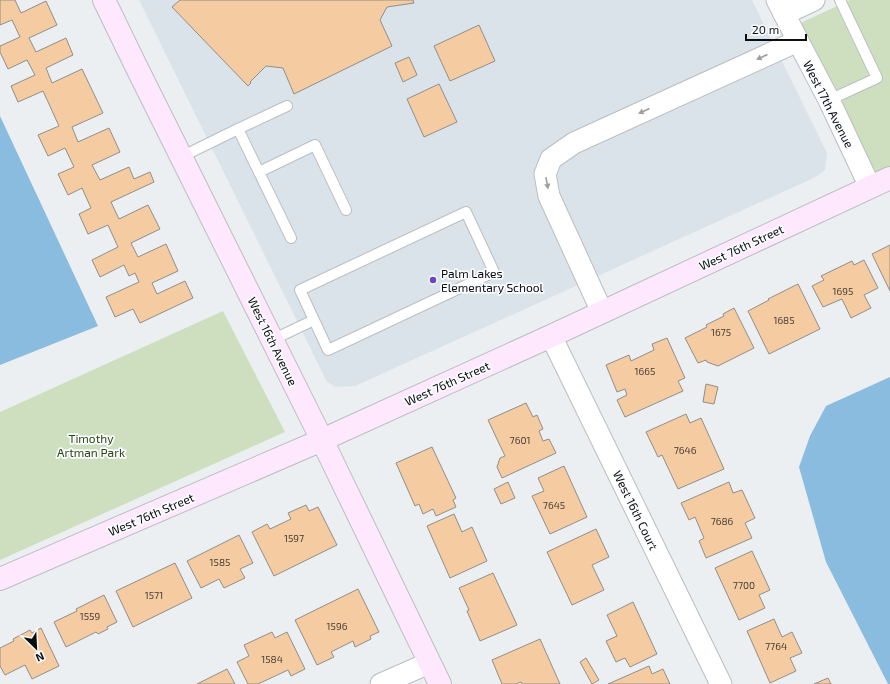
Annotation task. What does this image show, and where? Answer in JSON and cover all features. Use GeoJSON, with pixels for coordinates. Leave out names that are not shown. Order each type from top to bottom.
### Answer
{"type":"FeatureCollection","features":[{"type":"Feature","properties":{"kind":"street","name":"West 16th Avenue"},"geometry":{"type":"LineString","coordinates":[[104,0],[322,440],[440,684]]}},
{"type":"Feature","properties":{"kind":"street"},"geometry":{"type":"LineString","coordinates":[[781,7],[814,0]]}},
{"type":"Feature","properties":{"kind":"street","name":"West 17th Avenue"},"geometry":{"type":"LineString","coordinates":[[781,7],[829,100],[870,187]]}},
{"type":"Feature","properties":{"kind":"street"},"geometry":{"type":"LineString","coordinates":[[602,312],[549,196],[545,174],[551,159],[574,142],[798,41]]}},
{"type":"Feature","properties":{"kind":"street","name":"West 76th Street"},"geometry":{"type":"LineString","coordinates":[[0,579],[322,440],[551,336],[890,178]]}},
{"type":"Feature","properties":{"kind":"street","name":"West 16th Court"},"geometry":{"type":"LineString","coordinates":[[551,336],[721,684]]}},
{"type":"Feature","properties":{"kind":"street"},"geometry":{"type":"LineString","coordinates":[[381,684],[429,663]]}},
{"type":"Feature","properties":{"kind":"lane"},"geometry":{"type":"LineString","coordinates":[[829,100],[876,78],[840,0]]}},
{"type":"Feature","properties":{"kind":"lane"},"geometry":{"type":"LineString","coordinates":[[181,156],[287,106]]}},
{"type":"Feature","properties":{"kind":"lane"},"geometry":{"type":"LineString","coordinates":[[238,129],[291,238]]}},
{"type":"Feature","properties":{"kind":"lane"},"geometry":{"type":"LineString","coordinates":[[259,172],[315,145],[346,210]]}},
{"type":"Feature","properties":{"kind":"lane"},"geometry":{"type":"LineString","coordinates":[[466,212],[494,272],[328,350],[314,320],[300,290],[466,212]]}},
{"type":"Feature","properties":{"kind":"lane"},"geometry":{"type":"LineString","coordinates":[[272,340],[314,320]]}},
{"type":"Feature","properties":{"kind":"shaded area","name":"Palm Lakes Elementary School"},"geometry":{"type":"Polygon","coordinates":[[[139,0],[752,0],[827,153],[825,170],[816,177],[355,386],[336,387],[327,382],[139,0]]]}},
{"type":"Feature","properties":{"kind":"green space"},"geometry":{"type":"Polygon","coordinates":[[[850,0],[890,0],[890,171],[867,181],[794,26],[850,0]]]}},
{"type":"Feature","properties":{"kind":"green space","name":"Timothy Artman Park"},"geometry":{"type":"Polygon","coordinates":[[[223,311],[285,432],[0,560],[0,412],[223,311]]]}},
{"type":"Feature","properties":{"kind":"water"},"geometry":{"type":"Polygon","coordinates":[[[0,116],[98,326],[0,365],[0,116]]]}},
{"type":"Feature","properties":{"kind":"water"},"geometry":{"type":"Polygon","coordinates":[[[890,377],[890,684],[888,684],[826,562],[799,467],[810,436],[826,406],[890,377]]]}},
{"type":"Feature","properties":{"kind":"building"},"geometry":{"type":"Polygon","coordinates":[[[0,0],[15,0],[21,13],[46,1],[57,25],[29,38],[36,52],[66,38],[73,55],[46,68],[52,83],[82,69],[103,113],[72,127],[78,142],[109,128],[120,152],[92,165],[100,180],[129,167],[134,179],[150,172],[154,182],[111,202],[119,219],[148,205],[160,229],[131,243],[138,257],[166,244],[178,271],[152,283],[157,294],[185,281],[193,298],[140,323],[133,309],[115,317],[106,297],[139,282],[135,273],[129,276],[124,265],[100,277],[92,260],[118,247],[108,225],[88,234],[79,214],[91,208],[82,188],[68,195],[58,174],[74,167],[65,148],[48,156],[38,135],[59,126],[43,91],[18,102],[11,86],[35,75],[27,60],[8,69],[0,52],[0,46],[20,37],[12,20],[0,25],[0,0]]]}},
{"type":"Feature","properties":{"kind":"building"},"geometry":{"type":"Polygon","coordinates":[[[180,0],[413,0],[414,3],[387,7],[380,20],[392,46],[294,94],[283,68],[266,66],[248,86],[172,7],[180,0]]]}},
{"type":"Feature","properties":{"kind":"building"},"geometry":{"type":"Polygon","coordinates":[[[479,25],[495,61],[450,81],[434,46],[479,25]]]}},
{"type":"Feature","properties":{"kind":"building"},"geometry":{"type":"Polygon","coordinates":[[[409,57],[417,75],[403,82],[395,63],[409,57]]]}},
{"type":"Feature","properties":{"kind":"building"},"geometry":{"type":"Polygon","coordinates":[[[439,84],[457,122],[424,137],[407,99],[439,84]]]}},
{"type":"Feature","properties":{"kind":"building"},"geometry":{"type":"Polygon","coordinates":[[[890,245],[890,291],[872,254],[890,245]]]}},
{"type":"Feature","properties":{"kind":"building"},"geometry":{"type":"Polygon","coordinates":[[[864,260],[878,288],[864,295],[871,308],[851,318],[842,299],[823,307],[812,286],[824,280],[821,276],[852,261],[854,265],[864,260]]]}},
{"type":"Feature","properties":{"kind":"building"},"geometry":{"type":"Polygon","coordinates":[[[798,284],[820,329],[769,354],[748,311],[798,284]]]}},
{"type":"Feature","properties":{"kind":"building"},"geometry":{"type":"Polygon","coordinates":[[[734,308],[754,348],[718,366],[707,362],[706,360],[698,363],[685,338],[707,327],[706,325],[724,316],[723,314],[734,308]]]}},
{"type":"Feature","properties":{"kind":"building"},"geometry":{"type":"Polygon","coordinates":[[[667,338],[685,378],[678,381],[683,391],[625,417],[617,400],[627,395],[625,389],[617,392],[606,365],[629,355],[631,361],[654,350],[652,344],[667,338]]]}},
{"type":"Feature","properties":{"kind":"building"},"geometry":{"type":"Polygon","coordinates":[[[706,384],[718,387],[714,404],[703,402],[706,384]]]}},
{"type":"Feature","properties":{"kind":"building"},"geometry":{"type":"Polygon","coordinates":[[[526,403],[533,417],[537,415],[543,429],[539,431],[543,441],[549,439],[556,453],[502,478],[497,467],[500,458],[505,456],[488,420],[526,403]]]}},
{"type":"Feature","properties":{"kind":"building"},"geometry":{"type":"Polygon","coordinates":[[[686,414],[690,423],[701,418],[724,469],[678,489],[662,455],[658,457],[646,432],[686,414]]]}},
{"type":"Feature","properties":{"kind":"building"},"geometry":{"type":"Polygon","coordinates":[[[432,447],[456,498],[453,500],[456,507],[436,516],[433,509],[423,514],[419,504],[415,506],[396,463],[432,447]]]}},
{"type":"Feature","properties":{"kind":"building"},"geometry":{"type":"Polygon","coordinates":[[[564,466],[587,517],[550,534],[532,496],[544,491],[538,478],[564,466]]]}},
{"type":"Feature","properties":{"kind":"building"},"geometry":{"type":"Polygon","coordinates":[[[508,482],[515,498],[501,504],[494,489],[508,482]]]}},
{"type":"Feature","properties":{"kind":"building"},"geometry":{"type":"Polygon","coordinates":[[[729,482],[733,493],[742,490],[755,518],[745,523],[752,538],[706,558],[699,541],[704,538],[695,517],[689,520],[681,503],[729,482]]]}},
{"type":"Feature","properties":{"kind":"building"},"geometry":{"type":"Polygon","coordinates":[[[306,505],[309,511],[318,507],[337,545],[274,576],[252,532],[267,524],[270,529],[291,519],[288,513],[306,505]]]}},
{"type":"Feature","properties":{"kind":"building"},"geometry":{"type":"Polygon","coordinates":[[[454,514],[462,532],[472,527],[487,561],[450,578],[427,526],[454,514]]]}},
{"type":"Feature","properties":{"kind":"building"},"geometry":{"type":"Polygon","coordinates":[[[596,529],[609,557],[592,565],[604,590],[572,605],[547,552],[596,529]]]}},
{"type":"Feature","properties":{"kind":"building"},"geometry":{"type":"Polygon","coordinates":[[[239,535],[253,563],[240,569],[245,578],[224,588],[219,579],[201,588],[187,561],[239,535]]]}},
{"type":"Feature","properties":{"kind":"building"},"geometry":{"type":"Polygon","coordinates":[[[752,551],[770,590],[759,595],[765,608],[739,620],[715,568],[752,551]]]}},
{"type":"Feature","properties":{"kind":"building"},"geometry":{"type":"Polygon","coordinates":[[[175,563],[192,598],[133,627],[116,591],[175,563]]]}},
{"type":"Feature","properties":{"kind":"building"},"geometry":{"type":"Polygon","coordinates":[[[493,573],[517,625],[480,641],[459,588],[493,573]]]}},
{"type":"Feature","properties":{"kind":"building"},"geometry":{"type":"Polygon","coordinates":[[[358,589],[379,632],[370,636],[371,639],[355,647],[353,641],[331,652],[334,657],[317,665],[295,620],[358,589]]]}},
{"type":"Feature","properties":{"kind":"building"},"geometry":{"type":"Polygon","coordinates":[[[104,595],[117,622],[98,634],[96,632],[66,647],[54,622],[77,611],[76,609],[104,595]]]}},
{"type":"Feature","properties":{"kind":"building"},"geometry":{"type":"Polygon","coordinates":[[[633,602],[657,654],[630,667],[625,658],[616,662],[606,641],[617,636],[607,615],[633,602]]]}},
{"type":"Feature","properties":{"kind":"building"},"geometry":{"type":"Polygon","coordinates":[[[774,619],[782,637],[792,632],[802,653],[790,658],[796,671],[770,683],[747,631],[774,619]]]}},
{"type":"Feature","properties":{"kind":"building"},"geometry":{"type":"Polygon","coordinates":[[[41,628],[59,666],[32,679],[25,665],[5,675],[0,666],[0,648],[14,641],[13,639],[30,630],[32,633],[41,628]]]}},
{"type":"Feature","properties":{"kind":"building"},"geometry":{"type":"Polygon","coordinates":[[[272,632],[275,638],[287,632],[305,669],[291,676],[288,670],[258,684],[248,684],[237,662],[249,656],[244,645],[272,632]]]}},
{"type":"Feature","properties":{"kind":"building"},"geometry":{"type":"Polygon","coordinates":[[[540,639],[560,684],[522,684],[521,682],[516,684],[502,684],[492,660],[540,639]]]}},
{"type":"Feature","properties":{"kind":"building"},"geometry":{"type":"Polygon","coordinates":[[[586,658],[599,680],[592,684],[580,662],[586,658]]]}},
{"type":"Feature","properties":{"kind":"building"},"geometry":{"type":"Polygon","coordinates":[[[649,666],[652,674],[663,669],[670,684],[608,684],[649,666]]]}},
{"type":"Feature","properties":{"kind":"building"},"geometry":{"type":"Polygon","coordinates":[[[227,669],[235,684],[197,684],[227,669]]]}},
{"type":"Feature","properties":{"kind":"building"},"geometry":{"type":"Polygon","coordinates":[[[828,678],[831,684],[814,684],[828,678]]]}},
{"type":"Feature","properties":{"kind":"place","name":"Palm Lakes Elementary School"},"geometry":{"type":"Point","coordinates":[433,280]}}]}
